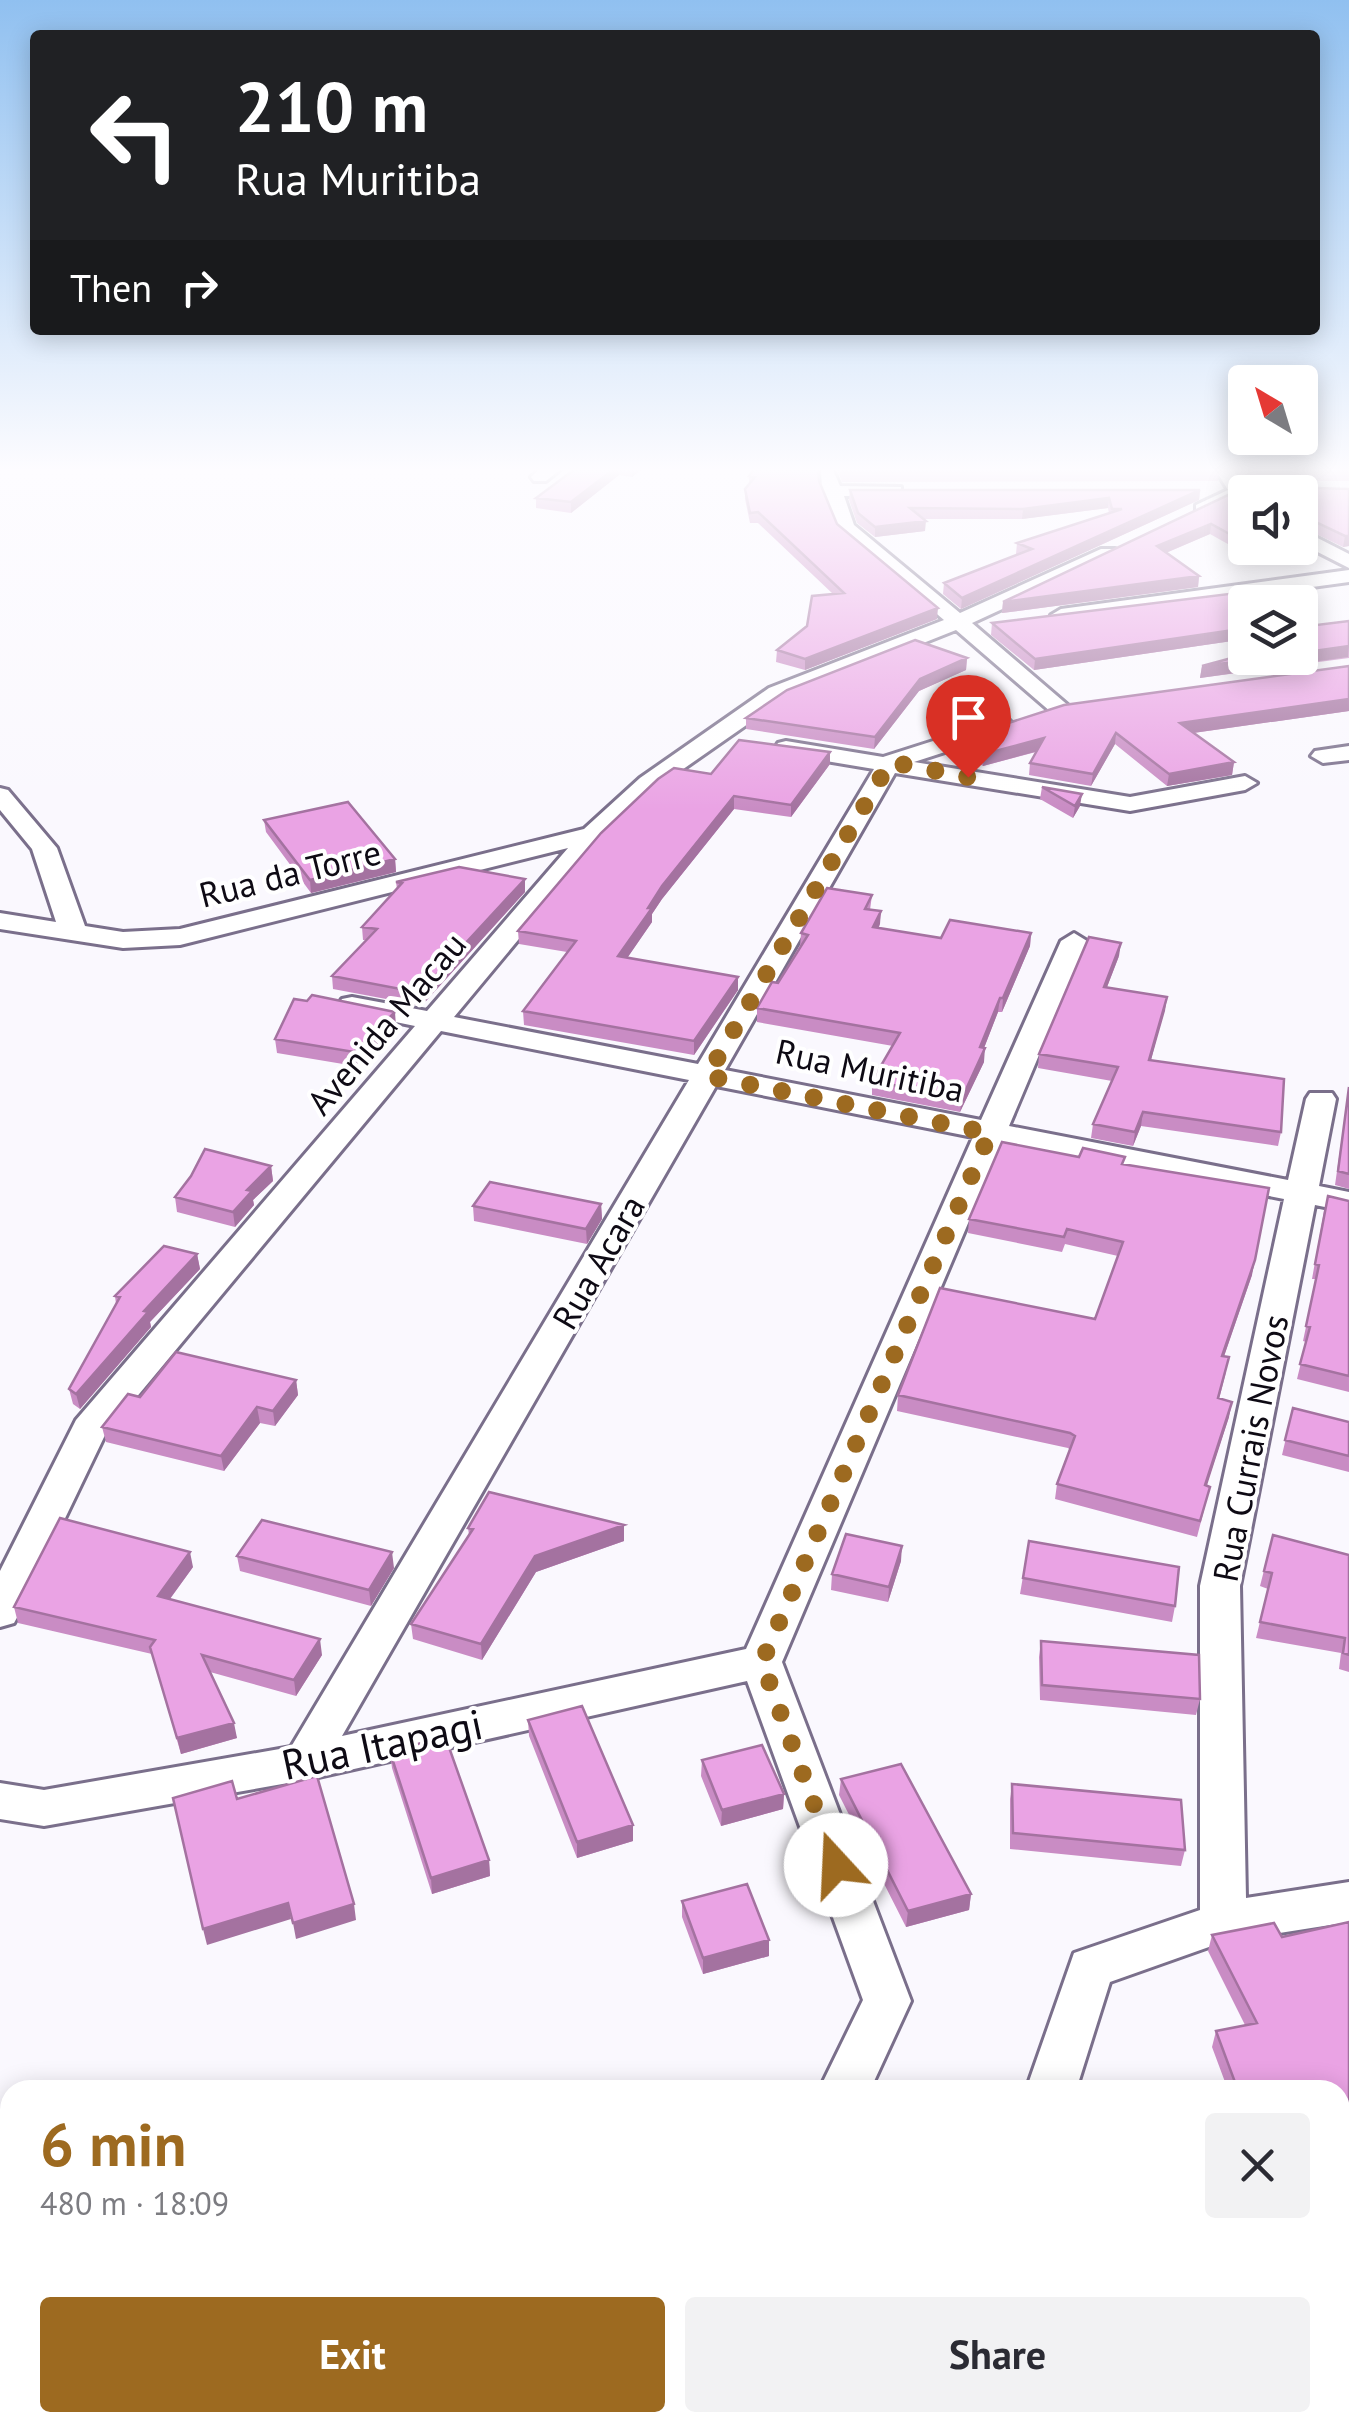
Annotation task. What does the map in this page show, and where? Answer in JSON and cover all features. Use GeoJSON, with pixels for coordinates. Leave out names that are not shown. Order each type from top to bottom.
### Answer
{"type":"FeatureCollection","features":[{"type":"Feature","properties":{"kind":"street"},"geometry":{"type":"LineString","coordinates":[[890,762],[1050,711],[962,625],[912,582]]}},
{"type":"Feature","properties":{"kind":"street"},"geometry":{"type":"LineString","coordinates":[[962,625],[1049,582]]}},
{"type":"Feature","properties":{"kind":"street"},"geometry":{"type":"LineString","coordinates":[[1043,618],[1302,582]]}},
{"type":"Feature","properties":{"kind":"street"},"geometry":{"type":"LineString","coordinates":[[962,625],[1005,623]]}},
{"type":"Feature","properties":{"kind":"street","name":"Avenida Macau"},"geometry":{"type":"LineString","coordinates":[[0,1612],[89,1429],[438,1022],[592,834],[648,783],[777,693],[962,625]]}},
{"type":"Feature","properties":{"kind":"street"},"geometry":{"type":"LineString","coordinates":[[710,738],[890,762],[1130,804],[1245,783]]}},
{"type":"Feature","properties":{"kind":"street"},"geometry":{"type":"LineString","coordinates":[[1323,756],[1349,753]]}},
{"type":"Feature","properties":{"kind":"street","name":"Rua Acara"},"geometry":{"type":"LineString","coordinates":[[305,1762],[890,762]]}},
{"type":"Feature","properties":{"kind":"street"},"geometry":{"type":"LineString","coordinates":[[0,795],[44,848],[74,934]]}},
{"type":"Feature","properties":{"kind":"street","name":"Rua da Torre"},"geometry":{"type":"LineString","coordinates":[[0,921],[122,940],[180,936],[592,834]]}},
{"type":"Feature","properties":{"kind":"street"},"geometry":{"type":"LineString","coordinates":[[849,2080],[886,2001],[762,1662],[1074,941]]}},
{"type":"Feature","properties":{"kind":"street","name":"Rua Muritiba"},"geometry":{"type":"LineString","coordinates":[[318,998],[1349,1202]]}},
{"type":"Feature","properties":{"kind":"street","name":"Rua Currais Novos"},"geometry":{"type":"LineString","coordinates":[[1223,1922],[1220,1586],[1321,1099]]}},
{"type":"Feature","properties":{"kind":"street","name":"Rua Itapagi"},"geometry":{"type":"LineString","coordinates":[[0,1801],[44,1808],[305,1762],[762,1662]]}},
{"type":"Feature","properties":{"kind":"street"},"geometry":{"type":"LineString","coordinates":[[1055,2080],[1090,1968],[1223,1922],[1349,1902]]}},
{"type":"Feature","properties":{"kind":"building"},"geometry":{"type":"Polygon","coordinates":[[[833,582],[907,582],[938,608],[805,659],[777,650],[807,626],[812,596],[844,593],[833,582]]]}},
{"type":"Feature","properties":{"kind":"building"},"geometry":{"type":"Polygon","coordinates":[[[945,582],[996,582],[962,598],[945,582]]]}},
{"type":"Feature","properties":{"kind":"building"},"geometry":{"type":"Polygon","coordinates":[[[1044,582],[1150,582],[1003,602],[1044,582]]]}},
{"type":"Feature","properties":{"kind":"building"},"geometry":{"type":"Polygon","coordinates":[[[1228,594],[1228,631],[1035,659],[992,623],[1228,594]]]}},
{"type":"Feature","properties":{"kind":"building"},"geometry":{"type":"Polygon","coordinates":[[[1349,621],[1349,646],[1318,650],[1318,625],[1349,621]]]}},
{"type":"Feature","properties":{"kind":"building"},"geometry":{"type":"Polygon","coordinates":[[[915,640],[967,658],[920,679],[875,737],[746,718],[787,690],[915,640]]]}},
{"type":"Feature","properties":{"kind":"building"},"geometry":{"type":"Polygon","coordinates":[[[1349,666],[1349,699],[1180,723],[1234,762],[1169,774],[1116,733],[1093,774],[1030,763],[1044,738],[984,754],[959,739],[1064,705],[1283,675],[1318,675],[1318,670],[1349,666]]]}},
{"type":"Feature","properties":{"kind":"building"},"geometry":{"type":"Polygon","coordinates":[[[739,740],[830,752],[791,805],[734,796],[662,886],[648,908],[652,908],[618,956],[738,977],[694,1041],[523,1011],[576,941],[518,931],[601,833],[658,779],[674,768],[711,774],[739,740]]]}},
{"type":"Feature","properties":{"kind":"building"},"geometry":{"type":"Polygon","coordinates":[[[1042,787],[1082,794],[1075,806],[1042,787]]]}},
{"type":"Feature","properties":{"kind":"building"},"geometry":{"type":"Polygon","coordinates":[[[348,802],[395,859],[310,880],[264,820],[348,802]]]}},
{"type":"Feature","properties":{"kind":"building"},"geometry":{"type":"Polygon","coordinates":[[[459,867],[525,879],[425,987],[416,992],[332,976],[377,929],[362,927],[402,883],[396,882],[459,867]]]}},
{"type":"Feature","properties":{"kind":"building"},"geometry":{"type":"Polygon","coordinates":[[[827,888],[872,895],[865,909],[881,911],[873,927],[941,938],[950,920],[1031,933],[1000,998],[980,1047],[985,1048],[962,1098],[872,1081],[900,1033],[757,1008],[808,935],[801,933],[827,888]]]}},
{"type":"Feature","properties":{"kind":"building"},"geometry":{"type":"Polygon","coordinates":[[[1089,937],[1121,943],[1104,987],[1167,997],[1149,1060],[1284,1079],[1281,1132],[1143,1112],[1135,1132],[1093,1124],[1118,1067],[1039,1054],[1089,937]]]}},
{"type":"Feature","properties":{"kind":"building"},"geometry":{"type":"Polygon","coordinates":[[[312,995],[395,1012],[354,1052],[275,1039],[294,999],[307,1001],[312,995]]]}},
{"type":"Feature","properties":{"kind":"building"},"geometry":{"type":"Polygon","coordinates":[[[1349,1087],[1349,1174],[1338,1171],[1349,1087]]]}},
{"type":"Feature","properties":{"kind":"building"},"geometry":{"type":"Polygon","coordinates":[[[1002,1142],[1079,1157],[1083,1148],[1125,1157],[1122,1164],[1269,1188],[1255,1260],[1222,1356],[1229,1357],[1218,1398],[1232,1402],[1205,1485],[1210,1487],[1200,1521],[1057,1484],[1075,1436],[1070,1433],[898,1395],[940,1288],[1095,1319],[1123,1242],[1067,1229],[1064,1237],[969,1219],[1002,1142]]]}},
{"type":"Feature","properties":{"kind":"building"},"geometry":{"type":"Polygon","coordinates":[[[205,1149],[271,1166],[247,1190],[252,1191],[233,1212],[175,1197],[205,1149]]]}},
{"type":"Feature","properties":{"kind":"building"},"geometry":{"type":"Polygon","coordinates":[[[490,1182],[601,1204],[586,1229],[473,1206],[490,1182]]]}},
{"type":"Feature","properties":{"kind":"building"},"geometry":{"type":"Polygon","coordinates":[[[1328,1196],[1349,1201],[1349,1376],[1300,1364],[1310,1327],[1306,1326],[1328,1196]]]}},
{"type":"Feature","properties":{"kind":"building"},"geometry":{"type":"Polygon","coordinates":[[[164,1246],[197,1254],[76,1394],[69,1389],[120,1297],[115,1296],[164,1246]]]}},
{"type":"Feature","properties":{"kind":"building"},"geometry":{"type":"Polygon","coordinates":[[[176,1352],[296,1380],[273,1411],[257,1407],[221,1456],[102,1427],[128,1394],[140,1397],[176,1352]]]}},
{"type":"Feature","properties":{"kind":"building"},"geometry":{"type":"Polygon","coordinates":[[[1293,1408],[1349,1422],[1349,1456],[1285,1440],[1293,1408]]]}},
{"type":"Feature","properties":{"kind":"building"},"geometry":{"type":"Polygon","coordinates":[[[489,1492],[624,1525],[535,1556],[481,1644],[411,1624],[473,1529],[468,1528],[489,1492]]]}},
{"type":"Feature","properties":{"kind":"building"},"geometry":{"type":"Polygon","coordinates":[[[60,1518],[190,1552],[158,1596],[320,1639],[294,1680],[202,1655],[234,1723],[177,1738],[150,1647],[155,1640],[14,1607],[60,1518]]]}},
{"type":"Feature","properties":{"kind":"building"},"geometry":{"type":"Polygon","coordinates":[[[262,1520],[392,1552],[369,1590],[237,1556],[262,1520]]]}},
{"type":"Feature","properties":{"kind":"building"},"geometry":{"type":"Polygon","coordinates":[[[846,1534],[902,1546],[889,1587],[832,1574],[846,1534]]]}},
{"type":"Feature","properties":{"kind":"building"},"geometry":{"type":"Polygon","coordinates":[[[1273,1535],[1349,1555],[1349,1655],[1343,1653],[1345,1638],[1260,1622],[1272,1573],[1264,1571],[1273,1535]]]}},
{"type":"Feature","properties":{"kind":"building"},"geometry":{"type":"Polygon","coordinates":[[[1029,1541],[1179,1567],[1175,1606],[1023,1578],[1029,1541]]]}},
{"type":"Feature","properties":{"kind":"building"},"geometry":{"type":"Polygon","coordinates":[[[1041,1641],[1199,1655],[1200,1699],[1042,1685],[1041,1641]]]}},
{"type":"Feature","properties":{"kind":"building"},"geometry":{"type":"Polygon","coordinates":[[[582,1706],[633,1825],[577,1842],[528,1720],[582,1706]]]}},
{"type":"Feature","properties":{"kind":"building"},"geometry":{"type":"Polygon","coordinates":[[[445,1736],[489,1860],[431,1878],[390,1752],[445,1736]]]}},
{"type":"Feature","properties":{"kind":"building"},"geometry":{"type":"Polygon","coordinates":[[[762,1745],[784,1794],[722,1810],[702,1760],[762,1745]]]}},
{"type":"Feature","properties":{"kind":"building"},"geometry":{"type":"Polygon","coordinates":[[[901,1764],[971,1894],[908,1911],[841,1779],[901,1764]]]}},
{"type":"Feature","properties":{"kind":"building"},"geometry":{"type":"Polygon","coordinates":[[[317,1776],[354,1904],[293,1923],[288,1903],[203,1929],[173,1798],[232,1781],[237,1799],[317,1776]]]}},
{"type":"Feature","properties":{"kind":"building"},"geometry":{"type":"Polygon","coordinates":[[[1012,1784],[1181,1800],[1185,1850],[1013,1833],[1012,1784]]]}},
{"type":"Feature","properties":{"kind":"building"},"geometry":{"type":"Polygon","coordinates":[[[747,1884],[769,1940],[703,1958],[682,1901],[747,1884]]]}},
{"type":"Feature","properties":{"kind":"building"},"geometry":{"type":"Polygon","coordinates":[[[1349,1922],[1349,2080],[1234,2080],[1216,2031],[1257,2023],[1212,1935],[1274,1923],[1282,1937],[1349,1922]]]}},
{"type":"Feature","properties":{"kind":"route"},"geometry":{"type":"LineString","coordinates":[[836,1865],[762,1662],[990,1133],[707,1076],[890,762],[968,777]]}}]}
